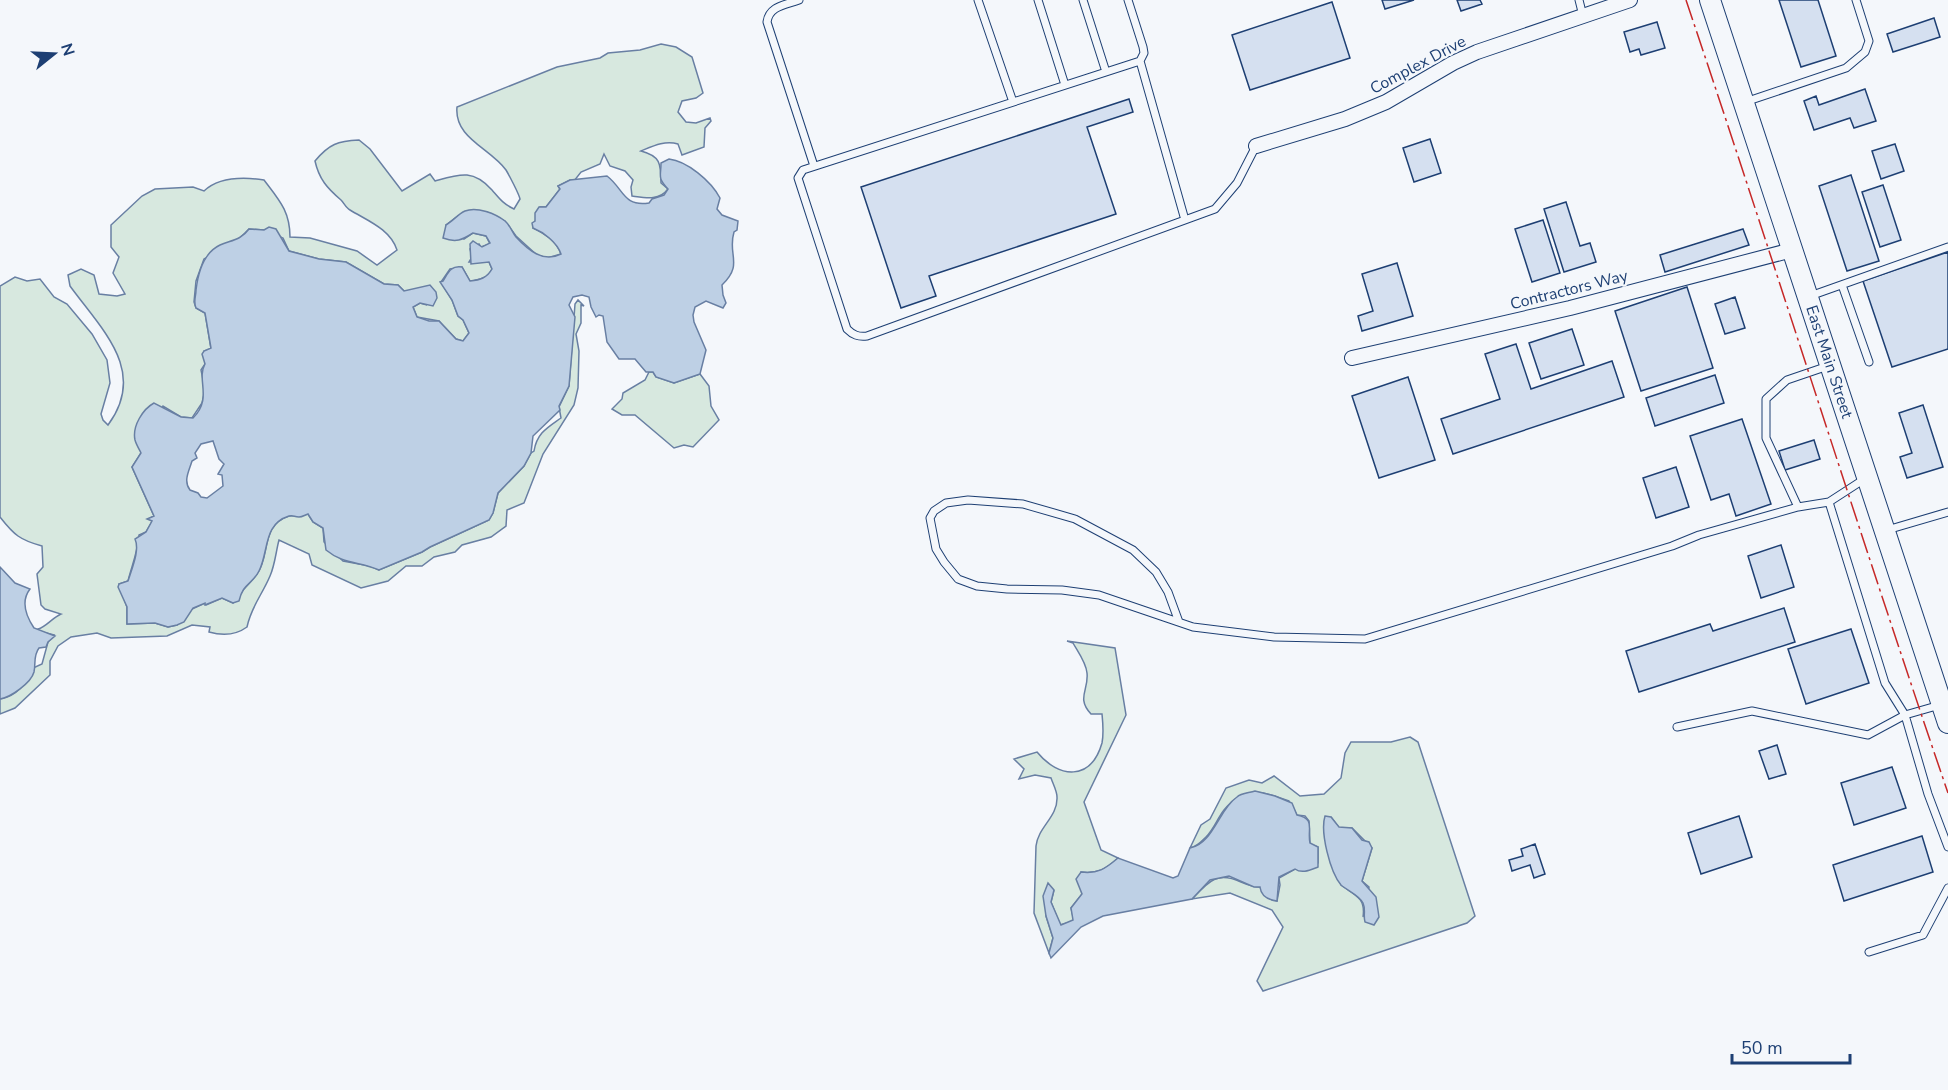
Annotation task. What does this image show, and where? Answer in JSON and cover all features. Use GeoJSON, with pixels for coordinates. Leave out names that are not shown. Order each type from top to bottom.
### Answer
{"type":"FeatureCollection","features":[{"type":"Feature","properties":{"kind":"main road","name":"East Main Street"},"geometry":{"type":"LineString","coordinates":[[1710,0],[1884,530],[1945,703],[1948,723]]}},
{"type":"Feature","properties":{"kind":"street","name":"Complex Drive"},"geometry":{"type":"LineString","coordinates":[[1256,146],[1345,119],[1386,102],[1453,63],[1477,52],[1630,0]]}},
{"type":"Feature","properties":{"kind":"street","name":"Contractors Way"},"geometry":{"type":"LineString","coordinates":[[1352,358],[1558,310],[1792,250]]}},
{"type":"Feature","properties":{"kind":"lane"},"geometry":{"type":"LineString","coordinates":[[799,0],[773,9],[768,15],[767,22],[814,166]]}},
{"type":"Feature","properties":{"kind":"lane"},"geometry":{"type":"LineString","coordinates":[[978,0],[1013,102]]}},
{"type":"Feature","properties":{"kind":"lane"},"geometry":{"type":"LineString","coordinates":[[1038,0],[1065,85]]}},
{"type":"Feature","properties":{"kind":"lane"},"geometry":{"type":"LineString","coordinates":[[1083,0],[1106,72]]}},
{"type":"Feature","properties":{"kind":"lane"},"geometry":{"type":"LineString","coordinates":[[1128,0],[1143,47],[1140,61],[1185,220]]}},
{"type":"Feature","properties":{"kind":"lane"},"geometry":{"type":"LineString","coordinates":[[1579,0],[1583,16]]}},
{"type":"Feature","properties":{"kind":"lane"},"geometry":{"type":"LineString","coordinates":[[1743,102],[1846,68],[1865,52],[1869,41],[1856,0]]}},
{"type":"Feature","properties":{"kind":"lane"},"geometry":{"type":"LineString","coordinates":[[1140,61],[803,170],[798,178],[847,329],[852,335],[867,336],[928,315],[1215,209],[1237,183],[1256,146]]}},
{"type":"Feature","properties":{"kind":"lane"},"geometry":{"type":"LineString","coordinates":[[1808,297],[1948,248]]}},
{"type":"Feature","properties":{"kind":"lane"},"geometry":{"type":"LineString","coordinates":[[1842,285],[1869,362]]}},
{"type":"Feature","properties":{"kind":"lane"},"geometry":{"type":"LineString","coordinates":[[1798,507],[1766,438],[1766,399],[1787,380],[1830,365]]}},
{"type":"Feature","properties":{"kind":"lane"},"geometry":{"type":"LineString","coordinates":[[1179,622],[1168,592],[1156,572],[1133,550],[1075,519],[1023,504],[968,500],[946,503],[934,511],[930,518],[936,549],[958,579],[977,586],[1099,595],[1193,627],[1274,637],[1365,639],[1672,546],[1710,532],[1798,507],[1829,502],[1867,478]]}},
{"type":"Feature","properties":{"kind":"lane"},"geometry":{"type":"LineString","coordinates":[[1829,502],[1885,683],[1905,715],[1928,794],[1948,847]]}},
{"type":"Feature","properties":{"kind":"lane"},"geometry":{"type":"LineString","coordinates":[[1884,530],[1948,512]]}},
{"type":"Feature","properties":{"kind":"lane"},"geometry":{"type":"LineString","coordinates":[[1677,727],[1752,711],[1868,735],[1905,715],[1945,703]]}},
{"type":"Feature","properties":{"kind":"lane"},"geometry":{"type":"LineString","coordinates":[[1869,952],[1923,935],[1948,888]]}},
{"type":"Feature","properties":{"kind":"shaded area"},"geometry":{"type":"Polygon","coordinates":[[[661,44],[676,47],[692,57],[703,93],[696,98],[682,101],[678,112],[686,122],[696,123],[710,118],[711,121],[705,128],[704,147],[682,155],[678,144],[673,143],[659,144],[641,151],[656,158],[661,170],[661,183],[668,189],[656,197],[632,196],[633,180],[625,171],[610,166],[604,154],[600,164],[581,172],[574,181],[570,180],[558,186],[560,189],[546,207],[540,207],[533,228],[550,238],[561,254],[547,258],[539,257],[516,236],[505,221],[487,212],[458,216],[446,225],[464,239],[473,233],[486,236],[490,244],[481,247],[479,244],[470,249],[472,257],[469,262],[489,262],[492,269],[485,276],[470,281],[462,267],[450,269],[441,282],[469,333],[463,341],[456,339],[439,321],[417,317],[413,307],[420,303],[427,305],[409,291],[404,291],[398,285],[384,284],[346,262],[319,259],[289,251],[283,238],[264,230],[249,229],[238,240],[204,259],[196,281],[194,302],[196,308],[205,313],[211,349],[204,351],[205,364],[201,370],[205,390],[202,403],[192,418],[181,417],[163,406],[132,467],[154,516],[149,519],[153,520],[146,532],[139,535],[128,581],[119,584],[127,607],[127,624],[155,623],[168,627],[177,625],[192,609],[205,603],[206,605],[222,598],[233,603],[257,574],[274,526],[289,516],[308,514],[313,522],[323,528],[324,542],[343,561],[379,570],[489,520],[498,493],[524,466],[534,451],[540,435],[561,418],[559,407],[569,386],[575,304],[578,300],[584,306],[581,305],[581,323],[576,334],[579,351],[578,388],[574,405],[543,454],[524,503],[507,510],[506,526],[491,537],[462,545],[455,552],[434,557],[422,566],[406,566],[388,581],[361,588],[312,565],[309,554],[279,540],[270,576],[254,607],[247,627],[243,630],[219,634],[209,632],[210,627],[192,625],[167,636],[111,638],[97,633],[71,637],[58,646],[50,661],[50,675],[15,708],[0,714],[0,699],[16,692],[25,683],[33,668],[42,664],[48,642],[54,635],[38,631],[38,629],[61,614],[45,609],[41,605],[37,574],[43,567],[42,546],[18,536],[0,517],[0,286],[15,277],[27,281],[40,279],[54,297],[67,304],[92,334],[107,360],[110,383],[101,414],[108,425],[119,405],[123,387],[122,369],[107,335],[70,286],[68,275],[81,269],[94,275],[99,294],[117,296],[125,294],[113,273],[119,257],[111,247],[111,225],[142,196],[155,189],[193,187],[204,191],[217,183],[232,179],[264,180],[286,213],[290,237],[310,238],[357,251],[377,265],[397,250],[384,231],[349,209],[324,183],[315,161],[330,147],[345,141],[359,140],[370,149],[402,191],[430,174],[435,181],[466,175],[485,183],[504,203],[514,209],[520,199],[507,172],[499,162],[467,135],[461,127],[457,107],[557,67],[600,58],[608,53],[640,50],[661,44]]]}},
{"type":"Feature","properties":{"kind":"shaded area"},"geometry":{"type":"Polygon","coordinates":[[[649,372],[674,383],[700,374],[709,386],[711,406],[719,420],[693,447],[684,445],[674,448],[635,415],[622,415],[612,409],[622,399],[623,393],[645,380],[649,372]]]}},
{"type":"Feature","properties":{"kind":"shaded area"},"geometry":{"type":"Polygon","coordinates":[[[1067,641],[1115,648],[1126,715],[1084,802],[1101,850],[1118,858],[1101,870],[1081,872],[1082,894],[1071,908],[1074,921],[1060,925],[1051,902],[1054,890],[1046,916],[1053,938],[1049,953],[1034,913],[1036,846],[1040,833],[1054,810],[1057,795],[1051,778],[1035,775],[1019,779],[1024,769],[1014,759],[1037,752],[1055,767],[1074,772],[1082,770],[1097,755],[1103,739],[1102,714],[1091,714],[1084,703],[1086,669],[1073,643],[1067,641]]]}},
{"type":"Feature","properties":{"kind":"shaded area"},"geometry":{"type":"Polygon","coordinates":[[[1410,737],[1418,742],[1475,916],[1467,923],[1263,991],[1257,981],[1283,927],[1272,910],[1230,893],[1192,899],[1209,883],[1226,877],[1250,886],[1260,887],[1266,897],[1277,901],[1279,878],[1295,869],[1318,863],[1318,847],[1310,844],[1309,821],[1305,816],[1297,815],[1289,801],[1254,792],[1231,802],[1209,834],[1195,847],[1190,848],[1201,825],[1210,819],[1226,788],[1249,780],[1262,783],[1274,776],[1300,796],[1324,794],[1341,778],[1345,753],[1351,742],[1391,742],[1410,737]],[[1331,817],[1341,885],[1361,901],[1363,917],[1369,887],[1362,881],[1372,848],[1352,828],[1339,828],[1331,817]]]}},
{"type":"Feature","properties":{"kind":"water"},"geometry":{"type":"Polygon","coordinates":[[[669,159],[698,173],[711,185],[720,198],[717,209],[722,215],[738,221],[732,240],[734,265],[729,278],[722,285],[726,303],[723,308],[706,301],[695,307],[693,315],[706,350],[700,374],[674,383],[656,377],[653,372],[646,372],[635,359],[619,359],[607,342],[603,316],[596,317],[589,297],[582,295],[573,297],[569,305],[575,317],[569,386],[559,406],[560,410],[533,436],[531,453],[524,466],[498,493],[489,520],[379,570],[346,561],[326,550],[323,528],[313,522],[308,514],[300,517],[289,516],[275,525],[268,539],[259,571],[245,587],[239,601],[233,603],[222,598],[205,605],[205,603],[193,608],[184,622],[168,627],[155,623],[127,624],[127,607],[118,587],[119,584],[128,581],[136,554],[135,539],[146,532],[152,521],[147,519],[154,516],[132,467],[141,453],[135,440],[135,429],[142,414],[154,403],[181,417],[193,418],[199,411],[203,396],[202,376],[205,364],[202,354],[211,348],[205,313],[196,308],[195,301],[200,270],[209,253],[220,245],[239,238],[249,229],[264,230],[269,227],[276,229],[289,251],[319,259],[346,262],[384,284],[398,285],[404,291],[430,285],[436,292],[437,298],[433,306],[420,303],[413,307],[417,317],[439,321],[456,339],[463,341],[469,333],[440,282],[455,267],[462,267],[470,281],[485,276],[492,269],[489,262],[471,264],[470,244],[473,241],[482,247],[490,243],[486,236],[473,233],[459,240],[443,238],[446,225],[465,211],[475,209],[505,221],[516,237],[536,254],[548,257],[561,254],[553,242],[533,228],[532,223],[535,221],[535,213],[539,207],[546,207],[560,189],[558,186],[570,180],[607,176],[629,200],[640,204],[649,203],[652,199],[664,195],[668,189],[661,179],[661,163],[669,159]],[[213,441],[201,444],[195,453],[197,458],[192,461],[187,476],[190,490],[207,498],[223,486],[222,475],[218,474],[224,464],[219,459],[213,441]]]}},
{"type":"Feature","properties":{"kind":"water"},"geometry":{"type":"Polygon","coordinates":[[[0,567],[15,583],[30,589],[25,599],[25,609],[34,628],[55,636],[46,647],[39,648],[37,651],[34,672],[29,681],[15,692],[0,699],[0,567]]]}},
{"type":"Feature","properties":{"kind":"water"},"geometry":{"type":"Polygon","coordinates":[[[1255,791],[1292,803],[1297,815],[1309,822],[1310,843],[1318,847],[1318,867],[1303,871],[1295,869],[1279,877],[1277,901],[1266,897],[1260,887],[1254,887],[1229,876],[1210,880],[1192,899],[1103,916],[1081,927],[1051,958],[1049,953],[1053,938],[1043,896],[1048,883],[1054,890],[1051,902],[1061,925],[1073,920],[1071,908],[1082,894],[1076,879],[1081,872],[1101,870],[1118,858],[1173,878],[1178,876],[1190,848],[1205,840],[1231,802],[1241,795],[1255,791]]]}},
{"type":"Feature","properties":{"kind":"water"},"geometry":{"type":"Polygon","coordinates":[[[1325,816],[1331,817],[1339,827],[1352,828],[1362,840],[1369,842],[1372,848],[1362,881],[1376,897],[1379,917],[1374,925],[1365,922],[1363,903],[1341,885],[1333,871],[1325,841],[1325,816]]]}},
{"type":"Feature","properties":{"kind":"building"},"geometry":{"type":"Polygon","coordinates":[[[1382,0],[1414,0],[1385,9],[1382,0]]]}},
{"type":"Feature","properties":{"kind":"building"},"geometry":{"type":"Polygon","coordinates":[[[1457,0],[1480,0],[1482,4],[1461,11],[1457,0]]]}},
{"type":"Feature","properties":{"kind":"building"},"geometry":{"type":"Polygon","coordinates":[[[1779,0],[1818,0],[1836,56],[1801,67],[1779,0]]]}},
{"type":"Feature","properties":{"kind":"building"},"geometry":{"type":"Polygon","coordinates":[[[1332,2],[1350,58],[1250,90],[1232,35],[1332,2]]]}},
{"type":"Feature","properties":{"kind":"building"},"geometry":{"type":"Polygon","coordinates":[[[1934,18],[1940,37],[1893,52],[1887,34],[1934,18]]]}},
{"type":"Feature","properties":{"kind":"building"},"geometry":{"type":"Polygon","coordinates":[[[1657,22],[1665,48],[1641,55],[1639,49],[1630,52],[1624,32],[1657,22]]]}},
{"type":"Feature","properties":{"kind":"building"},"geometry":{"type":"Polygon","coordinates":[[[1865,89],[1876,121],[1854,128],[1850,118],[1814,130],[1804,101],[1816,96],[1819,105],[1865,89]]]}},
{"type":"Feature","properties":{"kind":"building"},"geometry":{"type":"Polygon","coordinates":[[[1129,99],[1133,112],[1087,127],[1116,214],[929,276],[936,296],[901,308],[861,187],[1129,99]]]}},
{"type":"Feature","properties":{"kind":"building"},"geometry":{"type":"Polygon","coordinates":[[[1430,139],[1441,173],[1414,182],[1403,148],[1430,139]]]}},
{"type":"Feature","properties":{"kind":"building"},"geometry":{"type":"Polygon","coordinates":[[[1895,144],[1904,171],[1881,179],[1872,151],[1895,144]]]}},
{"type":"Feature","properties":{"kind":"building"},"geometry":{"type":"Polygon","coordinates":[[[1851,175],[1879,261],[1847,271],[1819,186],[1851,175]]]}},
{"type":"Feature","properties":{"kind":"building"},"geometry":{"type":"Polygon","coordinates":[[[1883,185],[1901,240],[1880,247],[1862,192],[1883,185]]]}},
{"type":"Feature","properties":{"kind":"building"},"geometry":{"type":"Polygon","coordinates":[[[1566,202],[1580,246],[1590,243],[1596,262],[1564,272],[1544,209],[1566,202]]]}},
{"type":"Feature","properties":{"kind":"building"},"geometry":{"type":"Polygon","coordinates":[[[1543,220],[1560,273],[1532,282],[1515,229],[1543,220]]]}},
{"type":"Feature","properties":{"kind":"building"},"geometry":{"type":"Polygon","coordinates":[[[1743,229],[1749,245],[1665,272],[1660,255],[1743,229]]]}},
{"type":"Feature","properties":{"kind":"building"},"geometry":{"type":"Polygon","coordinates":[[[1948,252],[1948,349],[1892,367],[1863,281],[1948,252]]]}},
{"type":"Feature","properties":{"kind":"building"},"geometry":{"type":"Polygon","coordinates":[[[1397,263],[1413,316],[1362,331],[1358,316],[1373,311],[1362,274],[1397,263]]]}},
{"type":"Feature","properties":{"kind":"building"},"geometry":{"type":"Polygon","coordinates":[[[1687,287],[1713,368],[1641,391],[1615,311],[1687,287]]]}},
{"type":"Feature","properties":{"kind":"building"},"geometry":{"type":"Polygon","coordinates":[[[1735,297],[1745,328],[1725,334],[1715,304],[1735,297]]]}},
{"type":"Feature","properties":{"kind":"building"},"geometry":{"type":"Polygon","coordinates":[[[1572,329],[1584,365],[1541,379],[1529,343],[1572,329]]]}},
{"type":"Feature","properties":{"kind":"building"},"geometry":{"type":"Polygon","coordinates":[[[1516,344],[1531,389],[1612,361],[1624,397],[1453,454],[1441,419],[1500,399],[1485,354],[1516,344]]]}},
{"type":"Feature","properties":{"kind":"building"},"geometry":{"type":"Polygon","coordinates":[[[1715,375],[1724,403],[1655,426],[1646,398],[1715,375]]]}},
{"type":"Feature","properties":{"kind":"building"},"geometry":{"type":"Polygon","coordinates":[[[1408,377],[1435,460],[1379,478],[1352,396],[1408,377]]]}},
{"type":"Feature","properties":{"kind":"building"},"geometry":{"type":"Polygon","coordinates":[[[1923,405],[1943,467],[1907,478],[1900,457],[1912,453],[1899,413],[1923,405]]]}},
{"type":"Feature","properties":{"kind":"building"},"geometry":{"type":"Polygon","coordinates":[[[1742,419],[1771,504],[1736,516],[1729,494],[1711,500],[1690,436],[1742,419]]]}},
{"type":"Feature","properties":{"kind":"building"},"geometry":{"type":"Polygon","coordinates":[[[1814,440],[1820,459],[1785,470],[1779,451],[1814,440]]]}},
{"type":"Feature","properties":{"kind":"building"},"geometry":{"type":"Polygon","coordinates":[[[1676,467],[1689,507],[1656,518],[1643,478],[1676,467]]]}},
{"type":"Feature","properties":{"kind":"building"},"geometry":{"type":"Polygon","coordinates":[[[1781,545],[1794,587],[1761,598],[1748,556],[1781,545]]]}},
{"type":"Feature","properties":{"kind":"building"},"geometry":{"type":"Polygon","coordinates":[[[1784,608],[1795,642],[1639,692],[1626,651],[1710,624],[1713,631],[1784,608]]]}},
{"type":"Feature","properties":{"kind":"building"},"geometry":{"type":"Polygon","coordinates":[[[1851,629],[1869,683],[1806,704],[1788,649],[1851,629]]]}},
{"type":"Feature","properties":{"kind":"building"},"geometry":{"type":"Polygon","coordinates":[[[1777,745],[1786,774],[1769,779],[1759,751],[1777,745]]]}},
{"type":"Feature","properties":{"kind":"building"},"geometry":{"type":"Polygon","coordinates":[[[1892,767],[1906,808],[1854,825],[1841,783],[1892,767]]]}},
{"type":"Feature","properties":{"kind":"building"},"geometry":{"type":"Polygon","coordinates":[[[1739,816],[1752,857],[1701,874],[1688,833],[1739,816]]]}},
{"type":"Feature","properties":{"kind":"building"},"geometry":{"type":"Polygon","coordinates":[[[1922,836],[1933,872],[1844,901],[1833,865],[1922,836]]]}},
{"type":"Feature","properties":{"kind":"building"},"geometry":{"type":"Polygon","coordinates":[[[1535,844],[1545,874],[1534,878],[1530,865],[1512,871],[1509,860],[1523,856],[1521,849],[1535,844]]]}},
{"type":"Feature","properties":{"kind":"power"},"geometry":{"type":"LineString","coordinates":[[1686,0],[1948,793]]}}]}
